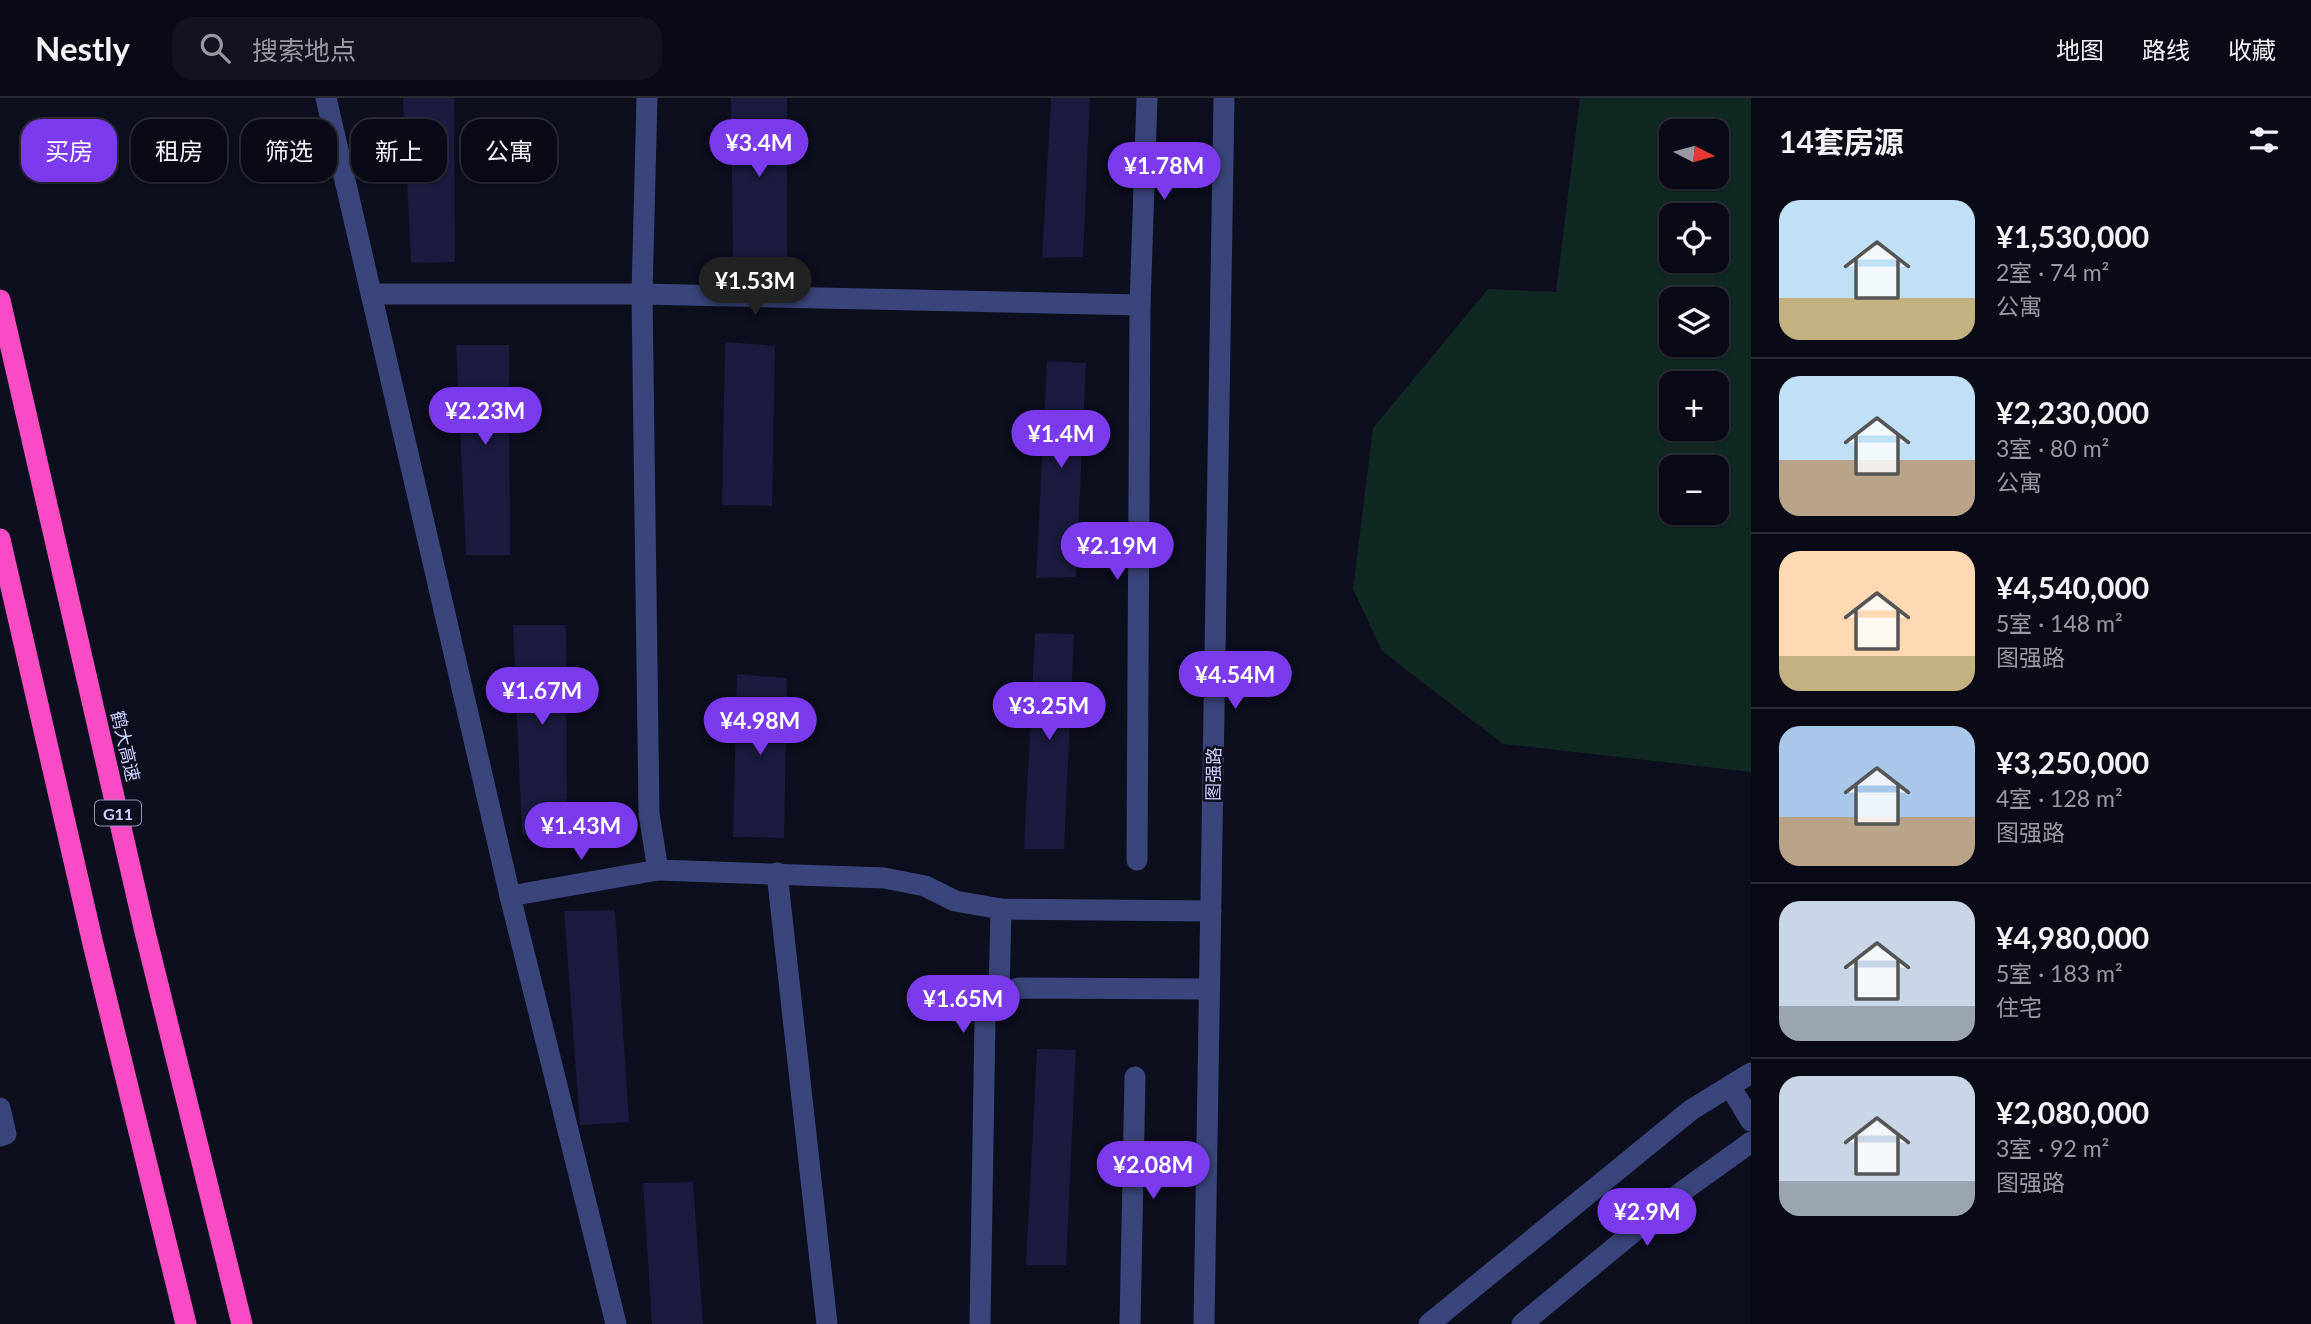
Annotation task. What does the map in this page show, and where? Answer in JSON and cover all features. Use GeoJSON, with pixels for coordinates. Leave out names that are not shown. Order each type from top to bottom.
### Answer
{"type":"FeatureCollection","features":[{"type":"Feature","properties":{"kind":"highway","name":"鹤大高速"},"geometry":{"type":"LineString","coordinates":[[0,300],[145,932],[242,1324]]}},
{"type":"Feature","properties":{"kind":"highway"},"geometry":{"type":"LineString","coordinates":[[0,539],[93,944],[186,1324]]}},
{"type":"Feature","properties":{"kind":"street"},"geometry":{"type":"LineString","coordinates":[[326,98],[510,896],[616,1324]]}},
{"type":"Feature","properties":{"kind":"street"},"geometry":{"type":"LineString","coordinates":[[647,98],[642,294],[649,814],[658,870]]}},
{"type":"Feature","properties":{"kind":"street"},"geometry":{"type":"LineString","coordinates":[[1137,860],[1140,305],[1147,98]]}},
{"type":"Feature","properties":{"kind":"street","name":"图强路"},"geometry":{"type":"LineString","coordinates":[[1204,1324],[1224,98]]}},
{"type":"Feature","properties":{"kind":"street"},"geometry":{"type":"LineString","coordinates":[[371,294],[642,294],[1140,305]]}},
{"type":"Feature","properties":{"kind":"street"},"geometry":{"type":"LineString","coordinates":[[510,896],[658,870],[884,878],[925,886],[955,901],[1001,909],[1211,911]]}},
{"type":"Feature","properties":{"kind":"street"},"geometry":{"type":"LineString","coordinates":[[778,873],[827,1324]]}},
{"type":"Feature","properties":{"kind":"street"},"geometry":{"type":"LineString","coordinates":[[980,1324],[985,1019],[999,995],[1001,909]]}},
{"type":"Feature","properties":{"kind":"street"},"geometry":{"type":"LineString","coordinates":[[999,995],[1018,988],[1209,989]]}},
{"type":"Feature","properties":{"kind":"street"},"geometry":{"type":"LineString","coordinates":[[1429,1324],[1690,1110],[1751,1073]]}},
{"type":"Feature","properties":{"kind":"street"},"geometry":{"type":"LineString","coordinates":[[1130,1324],[1135,1077]]}},
{"type":"Feature","properties":{"kind":"street"},"geometry":{"type":"LineString","coordinates":[[1730,1086],[1751,1121]]}},
{"type":"Feature","properties":{"kind":"street"},"geometry":{"type":"LineString","coordinates":[[0,1108],[6,1134],[0,1136]]}},
{"type":"Feature","properties":{"kind":"street"},"geometry":{"type":"LineString","coordinates":[[1522,1324],[1683,1191],[1751,1142]]}},
{"type":"Feature","properties":{"kind":"green space"},"geometry":{"type":"Polygon","coordinates":[[[1580,98],[1751,98],[1751,772],[1503,744],[1382,651],[1353,589],[1373,428],[1488,289],[1556,292],[1580,98]]]}},
{"type":"Feature","properties":{"kind":"building"},"geometry":{"type":"Polygon","coordinates":[[[403,98],[454,98],[455,262],[411,263],[407,182],[447,182],[447,119],[404,119],[403,98]]]}},
{"type":"Feature","properties":{"kind":"building"},"geometry":{"type":"Polygon","coordinates":[[[731,98],[787,98],[787,261],[733,261],[731,98]]]}},
{"type":"Feature","properties":{"kind":"building"},"geometry":{"type":"Polygon","coordinates":[[[1051,98],[1090,98],[1083,257],[1042,258],[1051,98]]]}},
{"type":"Feature","properties":{"kind":"building"},"geometry":{"type":"Polygon","coordinates":[[[725,342],[775,346],[772,506],[722,505],[725,342]]]}},
{"type":"Feature","properties":{"kind":"building"},"geometry":{"type":"Polygon","coordinates":[[[456,345],[509,345],[510,555],[466,555],[456,345]]]}},
{"type":"Feature","properties":{"kind":"building"},"geometry":{"type":"Polygon","coordinates":[[[1047,361],[1086,363],[1076,577],[1036,578],[1047,361]]]}},
{"type":"Feature","properties":{"kind":"building"},"geometry":{"type":"Polygon","coordinates":[[[513,625],[566,625],[567,834],[522,835],[513,625]]]}},
{"type":"Feature","properties":{"kind":"building"},"geometry":{"type":"Polygon","coordinates":[[[1035,633],[1074,634],[1064,849],[1024,849],[1035,633]]]}},
{"type":"Feature","properties":{"kind":"building"},"geometry":{"type":"Polygon","coordinates":[[[737,674],[787,678],[784,838],[733,837],[737,674]]]}},
{"type":"Feature","properties":{"kind":"building"},"geometry":{"type":"Polygon","coordinates":[[[615,910],[629,1122],[580,1125],[564,911],[615,910]]]}},
{"type":"Feature","properties":{"kind":"building"},"geometry":{"type":"Polygon","coordinates":[[[1037,1049],[1076,1050],[1066,1265],[1026,1265],[1037,1049]]]}},
{"type":"Feature","properties":{"kind":"building"},"geometry":{"type":"Polygon","coordinates":[[[693,1182],[703,1324],[652,1324],[643,1183],[693,1182]]]}}]}
